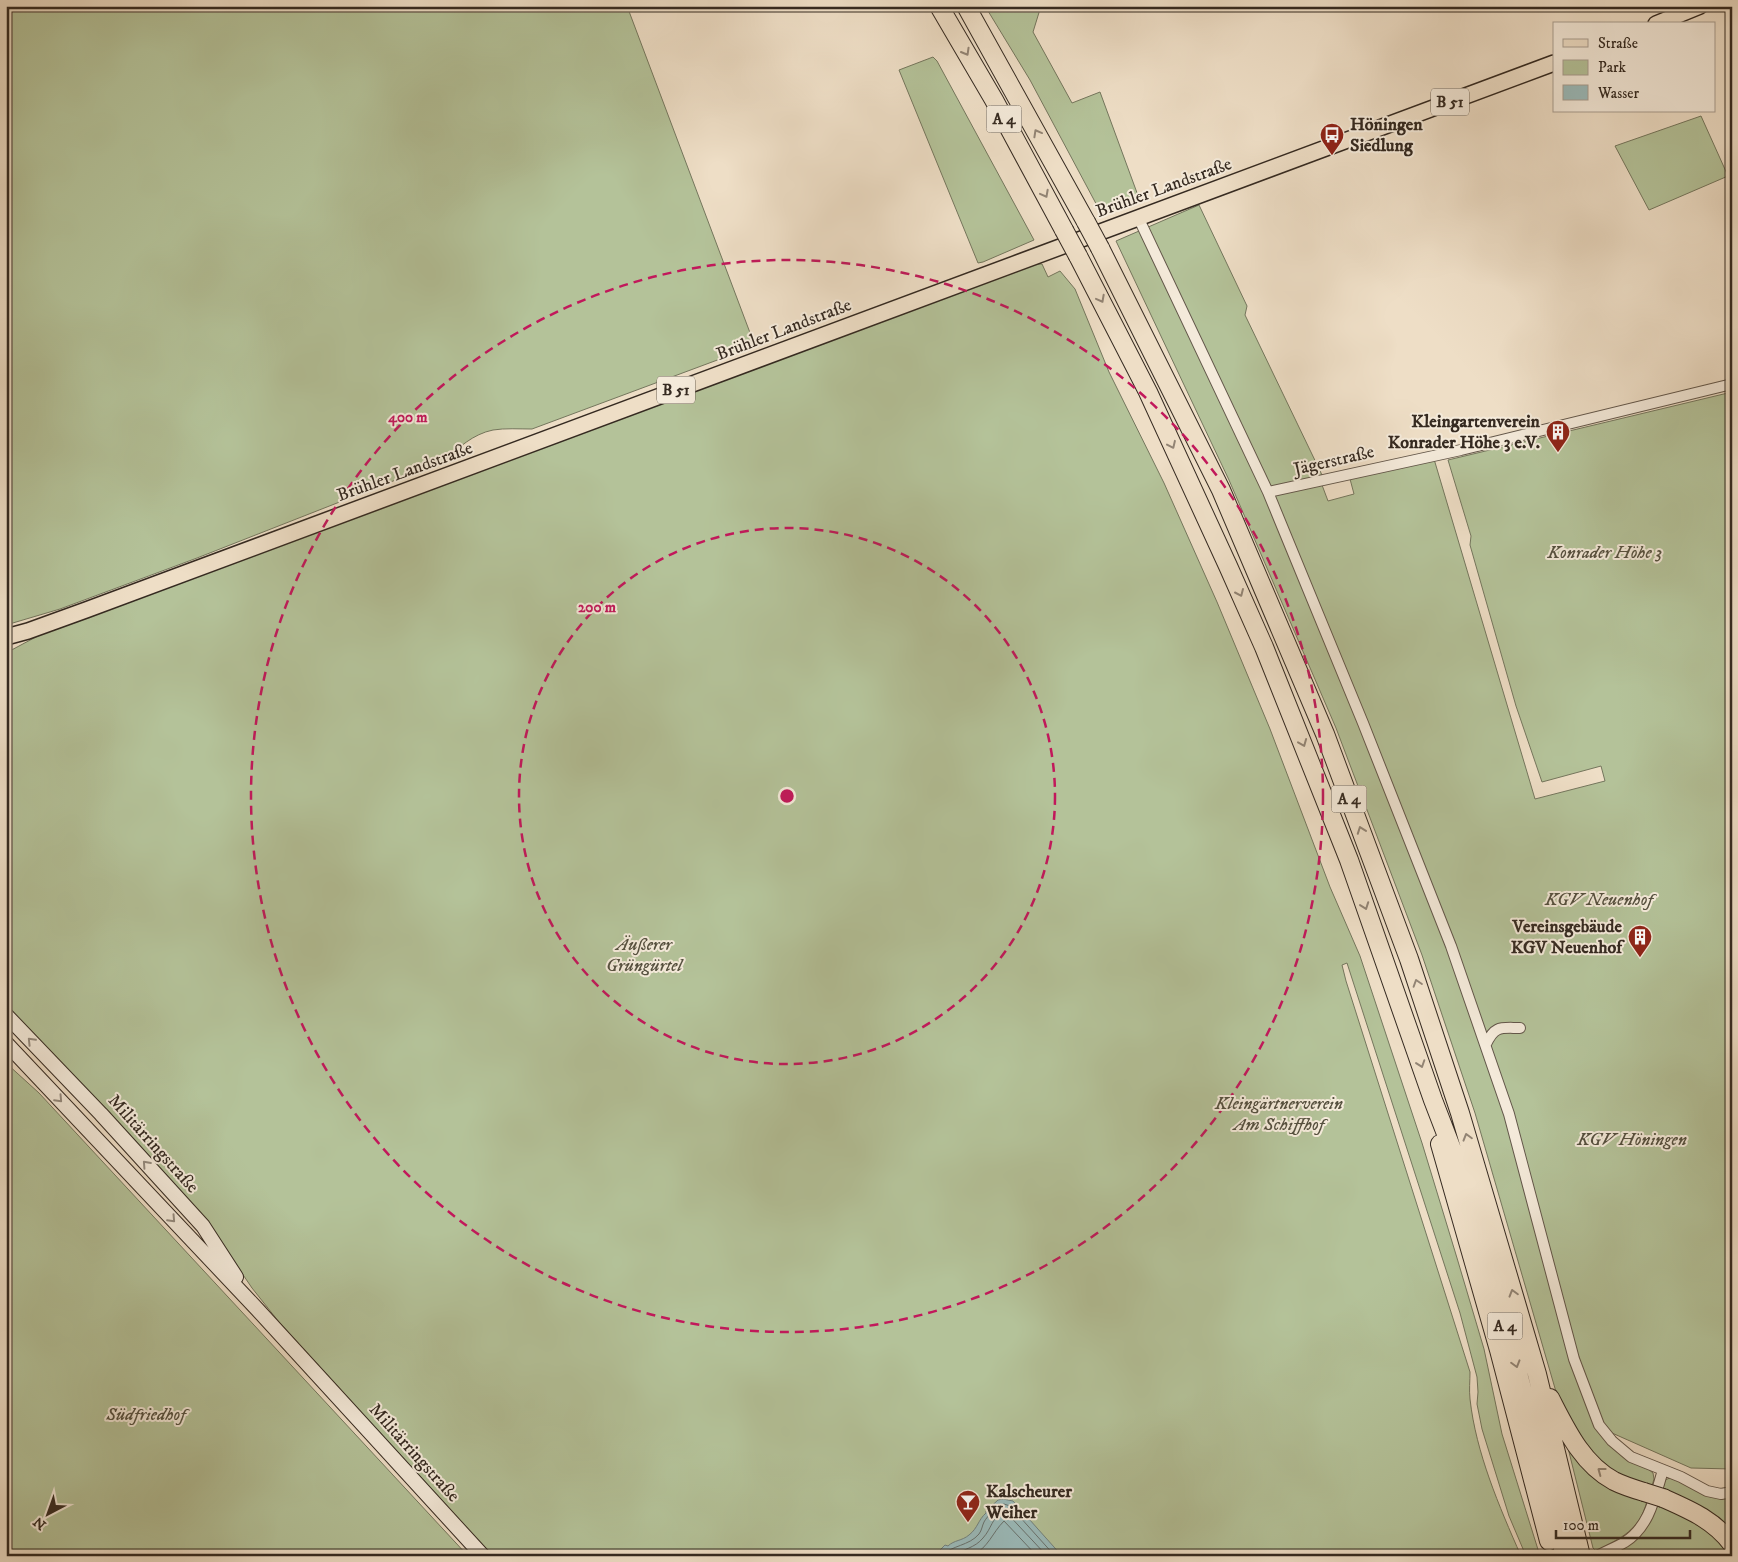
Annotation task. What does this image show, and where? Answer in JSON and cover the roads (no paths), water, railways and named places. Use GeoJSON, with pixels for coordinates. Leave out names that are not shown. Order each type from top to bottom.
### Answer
{"type":"FeatureCollection","features":[{"type":"Feature","properties":{"kind":"highway","name":"A 4"},"geometry":{"type":"LineString","coordinates":[[939,6],[994,100],[1078,256],[1148,392],[1264,647],[1349,860],[1433,1100],[1461,1174],[1518,1373],[1565,1556]]}},
{"type":"Feature","properties":{"kind":"highway","name":"A 4"},"geometry":{"type":"LineString","coordinates":[[966,6],[1100,248],[1221,490],[1325,734],[1409,959],[1460,1113],[1537,1374],[1580,1556]]}},
{"type":"Feature","properties":{"kind":"highway","name":"A 4"},"geometry":{"type":"LineString","coordinates":[[1433,1100],[1438,1137],[1446,1169],[1501,1360],[1553,1556]]}},
{"type":"Feature","properties":{"kind":"highway"},"geometry":{"type":"LineString","coordinates":[[1537,1374],[1570,1436],[1591,1464],[1614,1480],[1691,1510],[1708,1520],[1724,1533],[1732,1544]]}},
{"type":"Feature","properties":{"kind":"main road"},"geometry":{"type":"LineString","coordinates":[[1661,22],[1700,6]]}},
{"type":"Feature","properties":{"kind":"main road","name":"Brühler Landstraße"},"geometry":{"type":"LineString","coordinates":[[6,637],[28,631],[1553,63]]}},
{"type":"Feature","properties":{"kind":"main road","name":"Brühler Landstraße"},"geometry":{"type":"LineString","coordinates":[[6,644],[28,631]]}},
{"type":"Feature","properties":{"kind":"main road","name":"Militärringstraße"},"geometry":{"type":"LineString","coordinates":[[6,1015],[107,1121],[202,1226],[257,1309]]}},
{"type":"Feature","properties":{"kind":"main road","name":"Militärringstraße"},"geometry":{"type":"LineString","coordinates":[[6,1043],[257,1309],[483,1556]]}},
{"type":"Feature","properties":{"kind":"street"},"geometry":{"type":"LineString","coordinates":[[1138,217],[1268,492],[1363,723],[1451,946],[1509,1114],[1574,1359],[1599,1425],[1612,1441],[1631,1457],[1680,1477],[1706,1491],[1721,1494],[1732,1492]]}},
{"type":"Feature","properties":{"kind":"street","name":"Jägerstraße"},"geometry":{"type":"LineString","coordinates":[[1268,492],[1461,450],[1732,384]]}},
{"type":"Feature","properties":{"kind":"street"},"geometry":{"type":"LineString","coordinates":[[1486,1044],[1491,1032],[1501,1028],[1520,1028]]}},
{"type":"Feature","properties":{"kind":"street"},"geometry":{"type":"LineString","coordinates":[[1597,1556],[1625,1542],[1644,1522],[1651,1509],[1663,1470]]}},
{"type":"Feature","properties":{"kind":"water","name":"Kalscheurer Weiher"},"geometry":{"type":"Polygon","coordinates":[[[998,1500],[1013,1501],[1062,1556],[934,1556],[945,1545],[948,1546],[969,1535],[986,1511],[998,1500]]]}},
{"type":"Feature","properties":{"kind":"place","name":"Höningen Siedlung"},"geometry":{"type":"Point","coordinates":[1332,156]}},
{"type":"Feature","properties":{"kind":"place","name":"Kleingartenverein Konrader Höhe 3 e.V."},"geometry":{"type":"Point","coordinates":[1558,453]}},
{"type":"Feature","properties":{"kind":"place","name":"Vereinsgebäude KGV Neuenhof"},"geometry":{"type":"Point","coordinates":[1640,958]}},
{"type":"Feature","properties":{"kind":"place","name":"Kalscheurer Weiher"},"geometry":{"type":"Point","coordinates":[968,1523]}},
{"type":"Feature","properties":{"kind":"park label","name":"Konrader Höhe 3"},"geometry":{"type":"Point","coordinates":[1605,553]}},
{"type":"Feature","properties":{"kind":"park label","name":"KGV Neuenhof"},"geometry":{"type":"Point","coordinates":[1599,900]}},
{"type":"Feature","properties":{"kind":"park label","name":"Äußerer Grüngürtel"},"geometry":{"type":"Point","coordinates":[644,955]}},
{"type":"Feature","properties":{"kind":"park label","name":"Kleingärtnerverein Am Schiffhof"},"geometry":{"type":"Point","coordinates":[1279,1114]}},
{"type":"Feature","properties":{"kind":"park label","name":"KGV Höningen"},"geometry":{"type":"Point","coordinates":[1632,1140]}},
{"type":"Feature","properties":{"kind":"park label","name":"Südfriedhof"},"geometry":{"type":"Point","coordinates":[146,1415]}}]}
